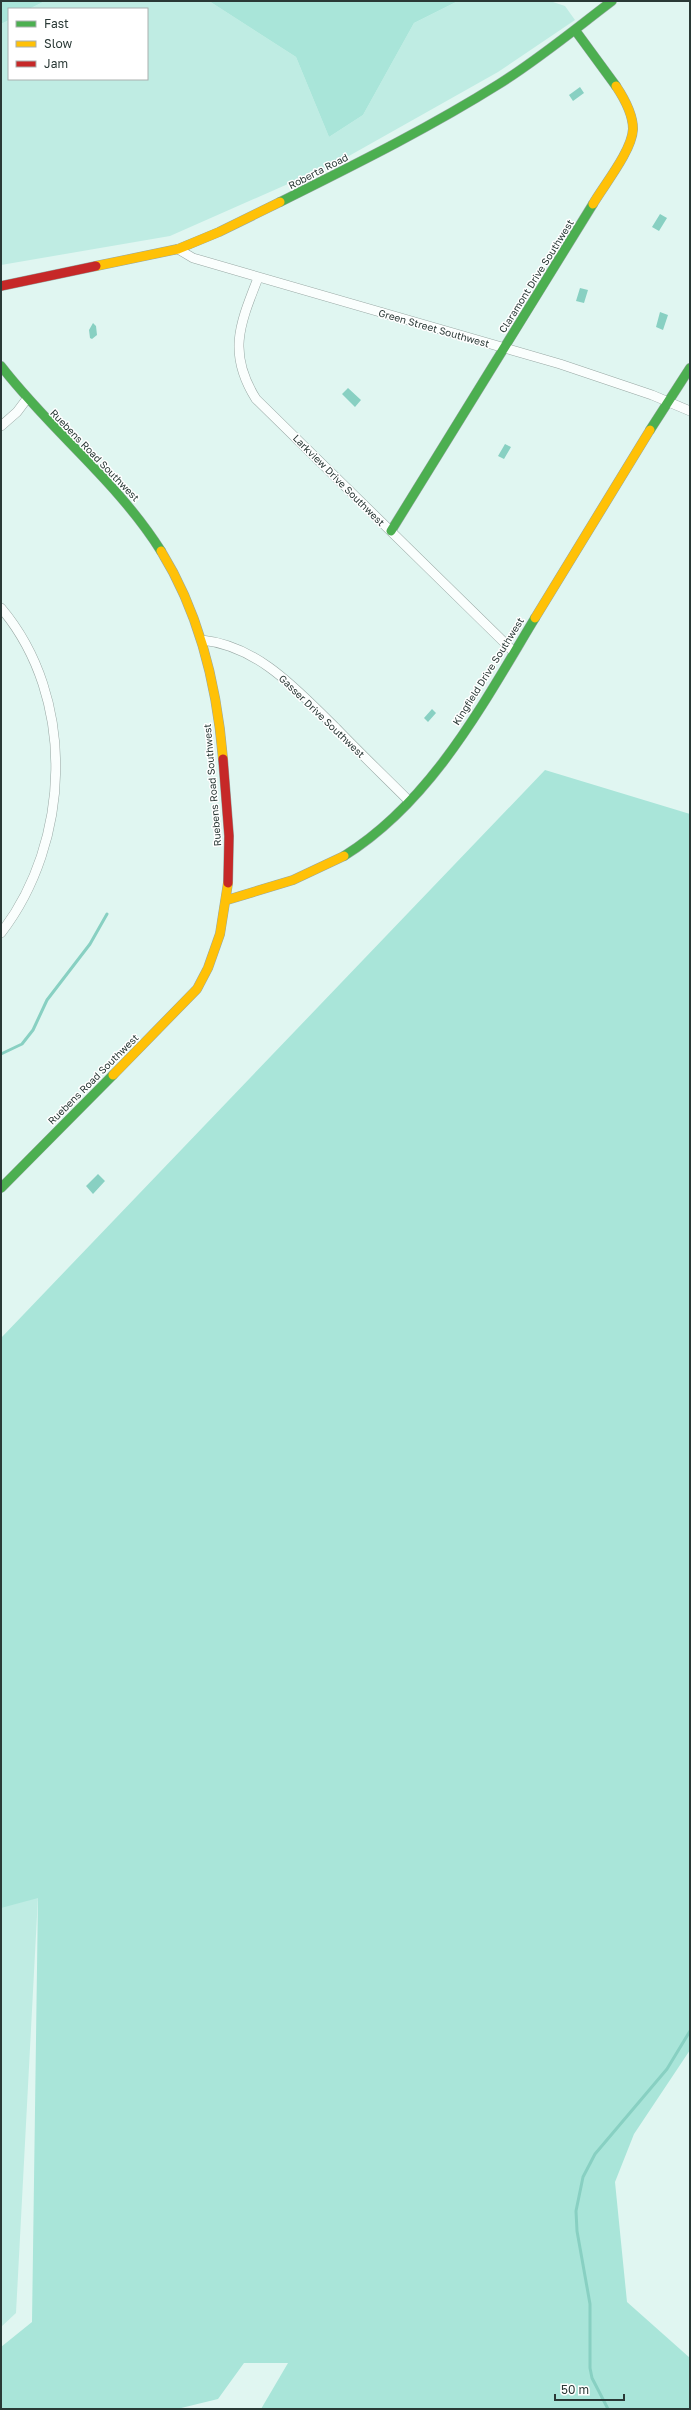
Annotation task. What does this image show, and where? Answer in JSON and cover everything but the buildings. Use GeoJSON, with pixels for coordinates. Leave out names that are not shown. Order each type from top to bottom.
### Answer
{"type":"FeatureCollection","features":[{"type":"Feature","properties":{"kind":"street","name":"Roberta Road"},"geometry":{"type":"LineString","coordinates":[[1,286],[178,249],[290,198],[426,126],[499,84],[575,30],[612,1]]}},
{"type":"Feature","properties":{"kind":"street","name":"Claramont Drive Southwest"},"geometry":{"type":"LineString","coordinates":[[391,531],[626,150],[632,135],[632,119],[623,97],[575,30]]}},
{"type":"Feature","properties":{"kind":"street","name":"Green Street Southwest"},"geometry":{"type":"LineString","coordinates":[[178,249],[193,258],[258,278],[560,364],[690,411]]}},
{"type":"Feature","properties":{"kind":"street","name":"Larkview Drive Southwest"},"geometry":{"type":"LineString","coordinates":[[258,278],[240,334],[239,360],[245,381],[256,399],[514,652]]}},
{"type":"Feature","properties":{"kind":"street","name":"Ruebens Road Southwest"},"geometry":{"type":"LineString","coordinates":[[1,366],[26,400],[129,505],[150,534],[176,578],[195,618],[202,640],[212,683],[224,762],[230,865],[227,900],[222,928],[211,961],[197,988],[1,1188]]}},
{"type":"Feature","properties":{"kind":"street","name":"Kingfield Drive Southwest"},"geometry":{"type":"LineString","coordinates":[[227,900],[280,887],[324,869],[357,848],[409,801],[443,761],[514,652],[690,368]]}},
{"type":"Feature","properties":{"kind":"street"},"geometry":{"type":"LineString","coordinates":[[1,426],[17,412],[26,400]]}},
{"type":"Feature","properties":{"kind":"street"},"geometry":{"type":"LineString","coordinates":[[1,608],[18,630],[37,666],[43,682],[54,744],[56,772],[55,794],[43,854],[30,887],[1,933]]}},
{"type":"Feature","properties":{"kind":"street","name":"Gasser Drive Southwest"},"geometry":{"type":"LineString","coordinates":[[202,640],[238,650],[261,662],[288,681],[409,801]]}},
{"type":"Feature","properties":{"kind":"shaded area"},"geometry":{"type":"Polygon","coordinates":[[[1,1],[45,1],[31,8],[8,8],[8,20],[1,24],[1,1]]]}},
{"type":"Feature","properties":{"kind":"shaded area"},"geometry":{"type":"Polygon","coordinates":[[[45,1],[209,1],[296,57],[329,137],[363,115],[414,23],[458,1],[550,1],[565,6],[575,20],[498,72],[340,161],[170,236],[1,265],[1,24],[8,20],[8,80],[148,80],[148,8],[31,8],[45,1]]]}},
{"type":"Feature","properties":{"kind":"shaded area"},"geometry":{"type":"Polygon","coordinates":[[[209,1],[458,1],[414,23],[363,115],[329,137],[296,57],[209,1]]]}},
{"type":"Feature","properties":{"kind":"shaded area"},"geometry":{"type":"Polygon","coordinates":[[[580,87],[584,93],[573,101],[569,95],[580,87]]]}},
{"type":"Feature","properties":{"kind":"shaded area"},"geometry":{"type":"Polygon","coordinates":[[[660,214],[667,218],[659,231],[652,227],[660,214]]]}},
{"type":"Feature","properties":{"kind":"shaded area"},"geometry":{"type":"Polygon","coordinates":[[[580,288],[588,290],[584,303],[576,301],[580,288]]]}},
{"type":"Feature","properties":{"kind":"shaded area"},"geometry":{"type":"Polygon","coordinates":[[[660,312],[668,315],[663,330],[656,327],[660,312]]]}},
{"type":"Feature","properties":{"kind":"shaded area"},"geometry":{"type":"Polygon","coordinates":[[[93,323],[96,326],[97,335],[92,339],[90,338],[89,330],[93,323]]]}},
{"type":"Feature","properties":{"kind":"shaded area"},"geometry":{"type":"Polygon","coordinates":[[[348,388],[361,400],[355,407],[342,394],[348,388]]]}},
{"type":"Feature","properties":{"kind":"shaded area"},"geometry":{"type":"Polygon","coordinates":[[[505,444],[511,447],[504,459],[498,456],[505,444]]]}},
{"type":"Feature","properties":{"kind":"shaded area"},"geometry":{"type":"Polygon","coordinates":[[[432,709],[436,713],[428,722],[424,718],[432,709]]]}},
{"type":"Feature","properties":{"kind":"shaded area"},"geometry":{"type":"Polygon","coordinates":[[[545,770],[690,814],[690,2050],[634,2134],[615,2182],[627,2302],[690,2358],[690,2409],[261,2409],[288,2363],[244,2363],[218,2399],[177,2409],[1,2409],[1,2347],[32,2322],[38,1898],[1,1908],[1,1338],[545,770]]]}},
{"type":"Feature","properties":{"kind":"shaded area"},"geometry":{"type":"Polygon","coordinates":[[[98,1174],[105,1181],[93,1194],[86,1186],[98,1174]]]}},
{"type":"Feature","properties":{"kind":"shaded area"},"geometry":{"type":"Polygon","coordinates":[[[41,1840],[16,2313],[1,2327],[1,1852],[41,1840]]]}},
{"type":"Feature","properties":{"kind":"waterway"},"geometry":{"type":"LineString","coordinates":[[1,1054],[22,1044],[33,1030],[47,1000],[90,944],[107,914]]}},
{"type":"Feature","properties":{"kind":"waterway"},"geometry":{"type":"LineString","coordinates":[[608,2409],[592,2378],[590,2368],[590,2304],[577,2231],[576,2211],[583,2177],[595,2154],[667,2069],[690,2031]]}},
{"type":"Feature","properties":{"kind":"traffic: fast"},"geometry":{"type":"LineString","coordinates":[[280,202],[391,146],[473,100],[557,44],[612,1]]}},
{"type":"Feature","properties":{"kind":"traffic: fast"},"geometry":{"type":"LineString","coordinates":[[575,30],[616,86]]}},
{"type":"Feature","properties":{"kind":"traffic: fast"},"geometry":{"type":"LineString","coordinates":[[391,531],[593,204]]}},
{"type":"Feature","properties":{"kind":"traffic: fast"},"geometry":{"type":"LineString","coordinates":[[1,366],[20,390],[124,502],[144,526],[161,551]]}},
{"type":"Feature","properties":{"kind":"traffic: fast"},"geometry":{"type":"LineString","coordinates":[[650,430],[690,368]]}},
{"type":"Feature","properties":{"kind":"traffic: fast"},"geometry":{"type":"LineString","coordinates":[[344,856],[375,834],[404,808],[429,779],[453,749],[475,717],[535,618]]}},
{"type":"Feature","properties":{"kind":"traffic: fast"},"geometry":{"type":"LineString","coordinates":[[1,1188],[113,1075]]}},
{"type":"Feature","properties":{"kind":"traffic: slow"},"geometry":{"type":"LineString","coordinates":[[593,204],[623,157],[628,147],[633,129],[630,112],[616,86]]}},
{"type":"Feature","properties":{"kind":"traffic: slow"},"geometry":{"type":"LineString","coordinates":[[96,266],[178,249],[219,232],[280,202]]}},
{"type":"Feature","properties":{"kind":"traffic: slow"},"geometry":{"type":"LineString","coordinates":[[535,618],[650,430]]}},
{"type":"Feature","properties":{"kind":"traffic: slow"},"geometry":{"type":"LineString","coordinates":[[161,551],[175,575],[186,600],[204,651],[216,705],[223,759]]}},
{"type":"Feature","properties":{"kind":"traffic: slow"},"geometry":{"type":"LineString","coordinates":[[227,900],[293,880],[344,856]]}},
{"type":"Feature","properties":{"kind":"traffic: slow"},"geometry":{"type":"LineString","coordinates":[[113,1075],[197,989],[208,968],[220,934],[228,883]]}},
{"type":"Feature","properties":{"kind":"traffic: jam"},"geometry":{"type":"LineString","coordinates":[[1,286],[96,266]]}},
{"type":"Feature","properties":{"kind":"traffic: jam"},"geometry":{"type":"LineString","coordinates":[[223,759],[229,836],[228,883]]}}]}
